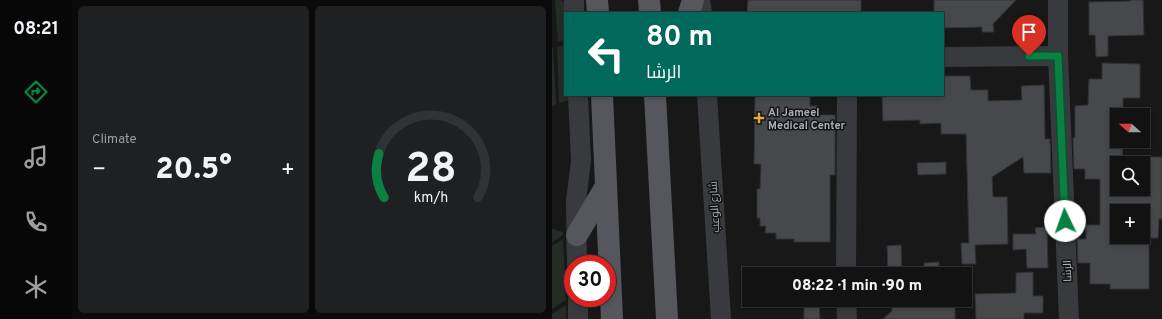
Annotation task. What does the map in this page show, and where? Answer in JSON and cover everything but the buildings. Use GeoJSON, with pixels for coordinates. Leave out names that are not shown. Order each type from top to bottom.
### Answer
{"type":"FeatureCollection","features":[{"type":"Feature","properties":{"kind":"main road"},"geometry":{"type":"LineString","coordinates":[[597,0],[598,12]]}},
{"type":"Feature","properties":{"kind":"main road"},"geometry":{"type":"LineString","coordinates":[[649,0],[650,12]]}},
{"type":"Feature","properties":{"kind":"main road"},"geometry":{"type":"LineString","coordinates":[[689,12],[693,0]]}},
{"type":"Feature","properties":{"kind":"main road"},"geometry":{"type":"LineString","coordinates":[[602,96],[612,319]]}},
{"type":"Feature","properties":{"kind":"main road"},"geometry":{"type":"LineString","coordinates":[[655,96],[669,315]]}},
{"type":"Feature","properties":{"kind":"main road"},"geometry":{"type":"LineString","coordinates":[[577,235],[606,186]]}},
{"type":"Feature","properties":{"kind":"street"},"geometry":{"type":"LineString","coordinates":[[574,0],[574,12]]}},
{"type":"Feature","properties":{"kind":"street"},"geometry":{"type":"LineString","coordinates":[[700,0],[702,12]]}},
{"type":"Feature","properties":{"kind":"street","name":"الرشا"},"geometry":{"type":"LineString","coordinates":[[1058,0],[1058,56],[1069,319]]}},
{"type":"Feature","properties":{"kind":"street"},"geometry":{"type":"LineString","coordinates":[[944,56],[1058,56]]}},
{"type":"Feature","properties":{"kind":"street"},"geometry":{"type":"LineString","coordinates":[[577,255],[576,201],[581,161],[578,96]]}},
{"type":"Feature","properties":{"kind":"street","name":"شارع الوعب"},"geometry":{"type":"LineString","coordinates":[[707,96],[721,319]]}},
{"type":"Feature","properties":{"kind":"street"},"geometry":{"type":"LineString","coordinates":[[846,267],[847,96]]}},
{"type":"Feature","properties":{"kind":"street"},"geometry":{"type":"LineString","coordinates":[[578,307],[578,319]]}},
{"type":"Feature","properties":{"kind":"street"},"geometry":{"type":"LineString","coordinates":[[846,307],[847,319]]}},
{"type":"Feature","properties":{"kind":"shaded area"},"geometry":{"type":"Polygon","coordinates":[[[555,0],[568,3],[564,12],[564,40],[558,42],[555,0]]]}},
{"type":"Feature","properties":{"kind":"shaded area"},"geometry":{"type":"Polygon","coordinates":[[[564,45],[564,96],[573,96],[573,99],[559,103],[557,47],[564,45]]]}},
{"type":"Feature","properties":{"kind":"shaded area"},"geometry":{"type":"Polygon","coordinates":[[[552,48],[556,104],[552,106],[552,48]]]}},
{"type":"Feature","properties":{"kind":"shaded area"},"geometry":{"type":"Polygon","coordinates":[[[552,229],[563,232],[563,235],[552,242],[552,229]]]}},
{"type":"Feature","properties":{"kind":"shaded area"},"geometry":{"type":"Polygon","coordinates":[[[570,236],[572,255],[567,255],[566,238],[570,236]]]}},
{"type":"Feature","properties":{"kind":"shaded area"},"geometry":{"type":"Polygon","coordinates":[[[563,239],[564,301],[552,309],[552,246],[563,239]]]}},
{"type":"Feature","properties":{"kind":"shaded area"},"geometry":{"type":"Polygon","coordinates":[[[564,306],[566,307],[566,319],[552,319],[552,314],[564,306]]]}},
{"type":"Feature","properties":{"kind":"place","name":"Al Jameel Medical Center"},"geometry":{"type":"Point","coordinates":[759,118]}},
{"type":"Feature","properties":{"kind":"route"},"geometry":{"type":"LineString","coordinates":[[1029,56],[1058,56],[1065,221]]}}]}
